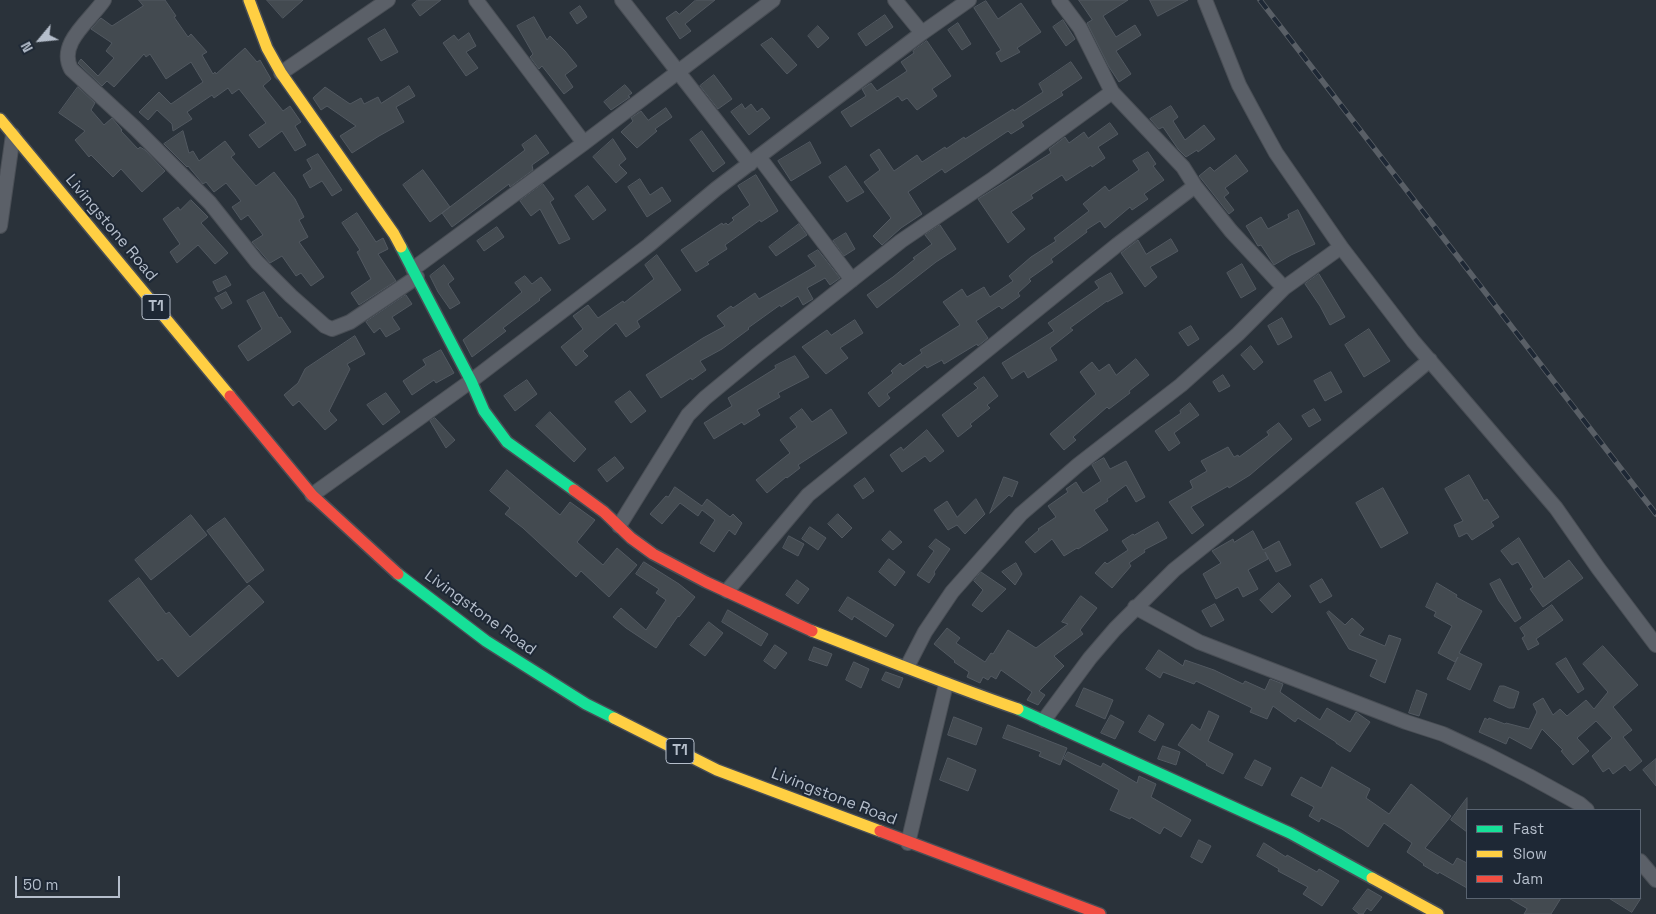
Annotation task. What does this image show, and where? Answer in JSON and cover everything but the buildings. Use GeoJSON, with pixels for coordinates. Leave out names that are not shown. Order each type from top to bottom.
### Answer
{"type":"FeatureCollection","features":[{"type":"Feature","properties":{"kind":"main road"},"geometry":{"type":"LineString","coordinates":[[249,0],[267,48],[281,73],[346,168],[383,215],[471,381],[484,412],[507,442],[604,512],[631,538],[653,554],[706,582],[801,627],[907,667],[946,684],[1020,709],[1290,833],[1438,914]]}},
{"type":"Feature","properties":{"kind":"main road","name":"Livingstone Road"},"geometry":{"type":"LineString","coordinates":[[0,119],[312,495],[389,568],[486,641],[586,704],[717,770],[1100,914]]}},
{"type":"Feature","properties":{"kind":"street"},"geometry":{"type":"LineString","coordinates":[[104,0],[71,41],[67,62],[71,69],[135,128],[210,203],[257,262],[291,296],[332,330],[350,322],[773,0]]}},
{"type":"Feature","properties":{"kind":"street"},"geometry":{"type":"LineString","coordinates":[[281,73],[388,0]]}},
{"type":"Feature","properties":{"kind":"street"},"geometry":{"type":"LineString","coordinates":[[476,0],[584,143]]}},
{"type":"Feature","properties":{"kind":"street"},"geometry":{"type":"LineString","coordinates":[[622,0],[677,72],[754,160],[852,280]]}},
{"type":"Feature","properties":{"kind":"street"},"geometry":{"type":"LineString","coordinates":[[895,0],[922,33]]}},
{"type":"Feature","properties":{"kind":"street"},"geometry":{"type":"LineString","coordinates":[[312,495],[471,381],[649,245],[716,189],[922,33],[969,0]]}},
{"type":"Feature","properties":{"kind":"street"},"geometry":{"type":"LineString","coordinates":[[1059,0],[1080,28],[1112,92],[1183,167],[1195,186],[1231,231],[1284,288]]}},
{"type":"Feature","properties":{"kind":"street"},"geometry":{"type":"LineString","coordinates":[[1206,0],[1239,85],[1260,124],[1276,153],[1341,247],[1413,341],[1556,508],[1656,645]]}},
{"type":"Feature","properties":{"kind":"street"},"geometry":{"type":"LineString","coordinates":[[618,526],[688,415],[757,355],[902,241],[994,178],[1112,92]]}},
{"type":"Feature","properties":{"kind":"street"},"geometry":{"type":"LineString","coordinates":[[0,226],[13,135]]}},
{"type":"Feature","properties":{"kind":"street"},"geometry":{"type":"LineString","coordinates":[[727,591],[808,495],[1117,244],[1195,186]]}},
{"type":"Feature","properties":{"kind":"street"},"geometry":{"type":"LineString","coordinates":[[907,667],[925,632],[952,592],[1021,514],[1078,466],[1181,385],[1238,334],[1284,288],[1341,247]]}},
{"type":"Feature","properties":{"kind":"street"},"geometry":{"type":"LineString","coordinates":[[1044,720],[1090,658],[1135,607],[1174,570],[1279,486],[1430,360]]}},
{"type":"Feature","properties":{"kind":"street"},"geometry":{"type":"LineString","coordinates":[[1135,607],[1200,642],[1461,742],[1529,776],[1586,809]]}},
{"type":"Feature","properties":{"kind":"street"},"geometry":{"type":"LineString","coordinates":[[908,843],[946,684]]}},
{"type":"Feature","properties":{"kind":"street"},"geometry":{"type":"LineString","coordinates":[[1641,862],[1656,880]]}},
{"type":"Feature","properties":{"kind":"railway"},"geometry":{"type":"LineString","coordinates":[[1260,0],[1656,514]]}},
{"type":"Feature","properties":{"kind":"traffic: fast"},"geometry":{"type":"LineString","coordinates":[[401,247],[471,381],[484,411],[507,442],[574,490]]}},
{"type":"Feature","properties":{"kind":"traffic: fast"},"geometry":{"type":"LineString","coordinates":[[398,574],[486,641],[586,704],[614,718]]}},
{"type":"Feature","properties":{"kind":"traffic: fast"},"geometry":{"type":"LineString","coordinates":[[1018,709],[1290,833],[1372,878]]}},
{"type":"Feature","properties":{"kind":"traffic: slow"},"geometry":{"type":"LineString","coordinates":[[249,0],[267,48],[281,73],[394,234],[401,247]]}},
{"type":"Feature","properties":{"kind":"traffic: slow"},"geometry":{"type":"LineString","coordinates":[[0,119],[230,396]]}},
{"type":"Feature","properties":{"kind":"traffic: slow"},"geometry":{"type":"LineString","coordinates":[[812,631],[1018,709]]}},
{"type":"Feature","properties":{"kind":"traffic: slow"},"geometry":{"type":"LineString","coordinates":[[614,718],[717,770],[880,831]]}},
{"type":"Feature","properties":{"kind":"traffic: slow"},"geometry":{"type":"LineString","coordinates":[[1372,878],[1438,914]]}},
{"type":"Feature","properties":{"kind":"traffic: jam"},"geometry":{"type":"LineString","coordinates":[[230,396],[312,495],[398,574]]}},
{"type":"Feature","properties":{"kind":"traffic: jam"},"geometry":{"type":"LineString","coordinates":[[574,490],[604,512],[631,538],[653,554],[706,582],[812,631]]}},
{"type":"Feature","properties":{"kind":"traffic: jam"},"geometry":{"type":"LineString","coordinates":[[880,831],[1100,914]]}}]}
